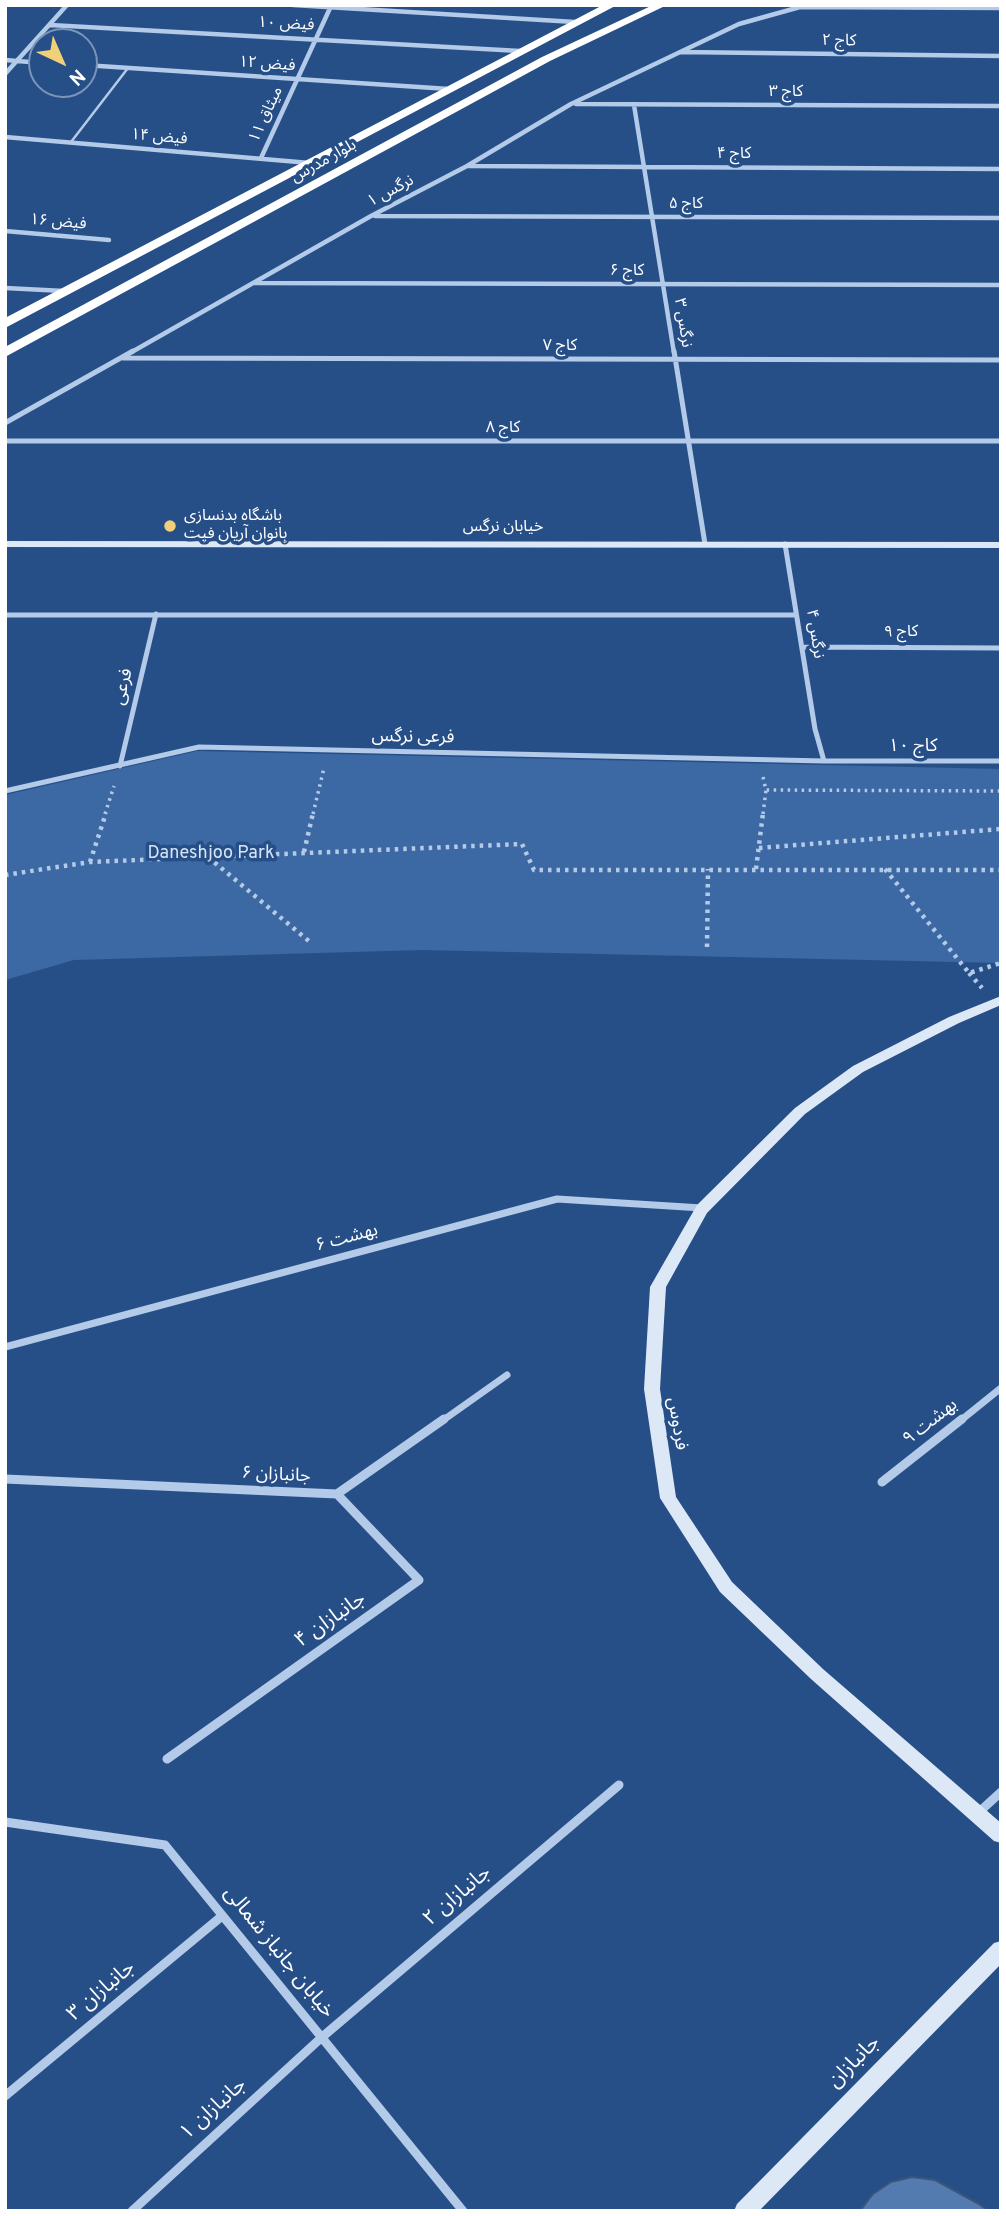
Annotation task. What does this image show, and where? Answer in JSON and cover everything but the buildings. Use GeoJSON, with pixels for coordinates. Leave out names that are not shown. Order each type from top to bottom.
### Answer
{"type":"FeatureCollection","features":[{"type":"Feature","properties":{"kind":"highway","name":"بلوار مدرس"},"geometry":{"type":"LineString","coordinates":[[5,324],[575,22],[612,5]]}},
{"type":"Feature","properties":{"kind":"highway","name":"بلوار مدرس"},"geometry":{"type":"LineString","coordinates":[[5,353],[546,59],[662,5]]}},
{"type":"Feature","properties":{"kind":"street"},"geometry":{"type":"LineString","coordinates":[[5,75],[67,5]]}},
{"type":"Feature","properties":{"kind":"street"},"geometry":{"type":"LineString","coordinates":[[293,5],[575,22]]}},
{"type":"Feature","properties":{"kind":"street","name":"میثاق ۱۱"},"geometry":{"type":"LineString","coordinates":[[261,158],[331,6]]}},
{"type":"Feature","properties":{"kind":"street","name":"نرگس ۱"},"geometry":{"type":"LineString","coordinates":[[5,422],[371,216],[467,166],[572,104],[739,24],[800,7],[1001,8]]}},
{"type":"Feature","properties":{"kind":"street","name":"فیض ۱۰"},"geometry":{"type":"LineString","coordinates":[[50,25],[520,51]]}},
{"type":"Feature","properties":{"kind":"street","name":"کاج ۲"},"geometry":{"type":"LineString","coordinates":[[676,52],[1001,56]]}},
{"type":"Feature","properties":{"kind":"street"},"geometry":{"type":"LineString","coordinates":[[5,60],[28,62]]}},
{"type":"Feature","properties":{"kind":"street","name":"فیض ۱۲"},"geometry":{"type":"LineString","coordinates":[[98,66],[449,89]]}},
{"type":"Feature","properties":{"kind":"street","name":"کاج ۳"},"geometry":{"type":"LineString","coordinates":[[572,104],[1001,106]]}},
{"type":"Feature","properties":{"kind":"street","name":"نرگس ۳"},"geometry":{"type":"LineString","coordinates":[[634,105],[705,544]]}},
{"type":"Feature","properties":{"kind":"street","name":"فیض ۱۴"},"geometry":{"type":"LineString","coordinates":[[5,137],[310,163]]}},
{"type":"Feature","properties":{"kind":"street","name":"کاج ۴"},"geometry":{"type":"LineString","coordinates":[[467,166],[1001,169]]}},
{"type":"Feature","properties":{"kind":"street","name":"کاج ۵"},"geometry":{"type":"LineString","coordinates":[[371,216],[1001,218]]}},
{"type":"Feature","properties":{"kind":"street","name":"فیض ۱۶"},"geometry":{"type":"LineString","coordinates":[[5,231],[109,240]]}},
{"type":"Feature","properties":{"kind":"street","name":"کاج ۶"},"geometry":{"type":"LineString","coordinates":[[253,283],[1001,285]]}},
{"type":"Feature","properties":{"kind":"street"},"geometry":{"type":"LineString","coordinates":[[5,288],[67,291]]}},
{"type":"Feature","properties":{"kind":"street","name":"کاج ۷"},"geometry":{"type":"LineString","coordinates":[[120,358],[1001,360]]}},
{"type":"Feature","properties":{"kind":"street","name":"کاج ۸"},"geometry":{"type":"LineString","coordinates":[[5,441],[1001,441]]}},
{"type":"Feature","properties":{"kind":"street","name":"خیابان نرگس"},"geometry":{"type":"LineString","coordinates":[[5,544],[1001,545]]}},
{"type":"Feature","properties":{"kind":"street","name":"نرگس ۴"},"geometry":{"type":"LineString","coordinates":[[785,544],[816,729],[824,761]]}},
{"type":"Feature","properties":{"kind":"street","name":"فرعی"},"geometry":{"type":"LineString","coordinates":[[120,766],[156,614]]}},
{"type":"Feature","properties":{"kind":"street"},"geometry":{"type":"LineString","coordinates":[[5,615],[796,615]]}},
{"type":"Feature","properties":{"kind":"street","name":"کاج ۹"},"geometry":{"type":"LineString","coordinates":[[802,647],[1001,648]]}},
{"type":"Feature","properties":{"kind":"street","name":"فرعی نرگس"},"geometry":{"type":"LineString","coordinates":[[5,791],[199,747],[824,761]]}},
{"type":"Feature","properties":{"kind":"street","name":"کاج ۱۰"},"geometry":{"type":"LineString","coordinates":[[824,761],[1001,761]]}},
{"type":"Feature","properties":{"kind":"street","name":"فردوس"},"geometry":{"type":"LineString","coordinates":[[1001,1000],[954,1020],[858,1069],[800,1111],[702,1209],[658,1287],[652,1389],[668,1498],[726,1587],[817,1674],[1001,1835]]}},
{"type":"Feature","properties":{"kind":"street","name":"بهشت ۶"},"geometry":{"type":"LineString","coordinates":[[5,1347],[557,1199],[702,1209]]}},
{"type":"Feature","properties":{"kind":"street"},"geometry":{"type":"LineString","coordinates":[[337,1494],[507,1375]]}},
{"type":"Feature","properties":{"kind":"street","name":"بهشت ۹"},"geometry":{"type":"LineString","coordinates":[[882,1482],[1001,1388]]}},
{"type":"Feature","properties":{"kind":"street","name":"جانبازان ۶"},"geometry":{"type":"LineString","coordinates":[[5,1479],[337,1494]]}},
{"type":"Feature","properties":{"kind":"street","name":"جانبازان ۴"},"geometry":{"type":"LineString","coordinates":[[167,1759],[419,1580],[337,1494]]}},
{"type":"Feature","properties":{"kind":"street","name":"جانبازان ۲"},"geometry":{"type":"LineString","coordinates":[[321,2038],[619,1785]]}},
{"type":"Feature","properties":{"kind":"street"},"geometry":{"type":"LineString","coordinates":[[977,1814],[1001,1792]]}},
{"type":"Feature","properties":{"kind":"street","name":"خیابان جانباز شمالی"},"geometry":{"type":"LineString","coordinates":[[5,1822],[165,1845],[463,2211]]}},
{"type":"Feature","properties":{"kind":"street","name":"جانبازان ۳"},"geometry":{"type":"LineString","coordinates":[[5,2096],[222,1916]]}},
{"type":"Feature","properties":{"kind":"street","name":"جانبازان"},"geometry":{"type":"LineString","coordinates":[[744,2211],[1001,1950]]}},
{"type":"Feature","properties":{"kind":"street","name":"جانبازان ۱"},"geometry":{"type":"LineString","coordinates":[[132,2211],[321,2038]]}},
{"type":"Feature","properties":{"kind":"lane"},"geometry":{"type":"LineString","coordinates":[[71,142],[128,68]]}},
{"type":"Feature","properties":{"kind":"path"},"geometry":{"type":"LineString","coordinates":[[304,852],[326,760],[326,750]]}},
{"type":"Feature","properties":{"kind":"path"},"geometry":{"type":"LineString","coordinates":[[90,862],[120,766]]}},
{"type":"Feature","properties":{"kind":"path"},"geometry":{"type":"LineString","coordinates":[[755,869],[766,790]]}},
{"type":"Feature","properties":{"kind":"path"},"geometry":{"type":"LineString","coordinates":[[759,848],[1001,829]]}},
{"type":"Feature","properties":{"kind":"path"},"geometry":{"type":"LineString","coordinates":[[5,876],[90,862],[522,844],[534,870],[1001,870]]}},
{"type":"Feature","properties":{"kind":"path"},"geometry":{"type":"LineString","coordinates":[[207,856],[310,942]]}},
{"type":"Feature","properties":{"kind":"path"},"geometry":{"type":"LineString","coordinates":[[707,947],[708,869]]}},
{"type":"Feature","properties":{"kind":"path"},"geometry":{"type":"LineString","coordinates":[[884,869],[969,972],[1001,962]]}},
{"type":"Feature","properties":{"kind":"green space","name":"Daneshjoo Park"},"geometry":{"type":"Polygon","coordinates":[[[197,751],[1001,769],[1001,963],[422,950],[74,960],[5,980],[5,795],[197,751]]]}},
{"type":"Feature","properties":{"kind":"place","name":"باشگاه بدنسازی بانوان آریان فیت"},"geometry":{"type":"Point","coordinates":[170,526]}}]}
